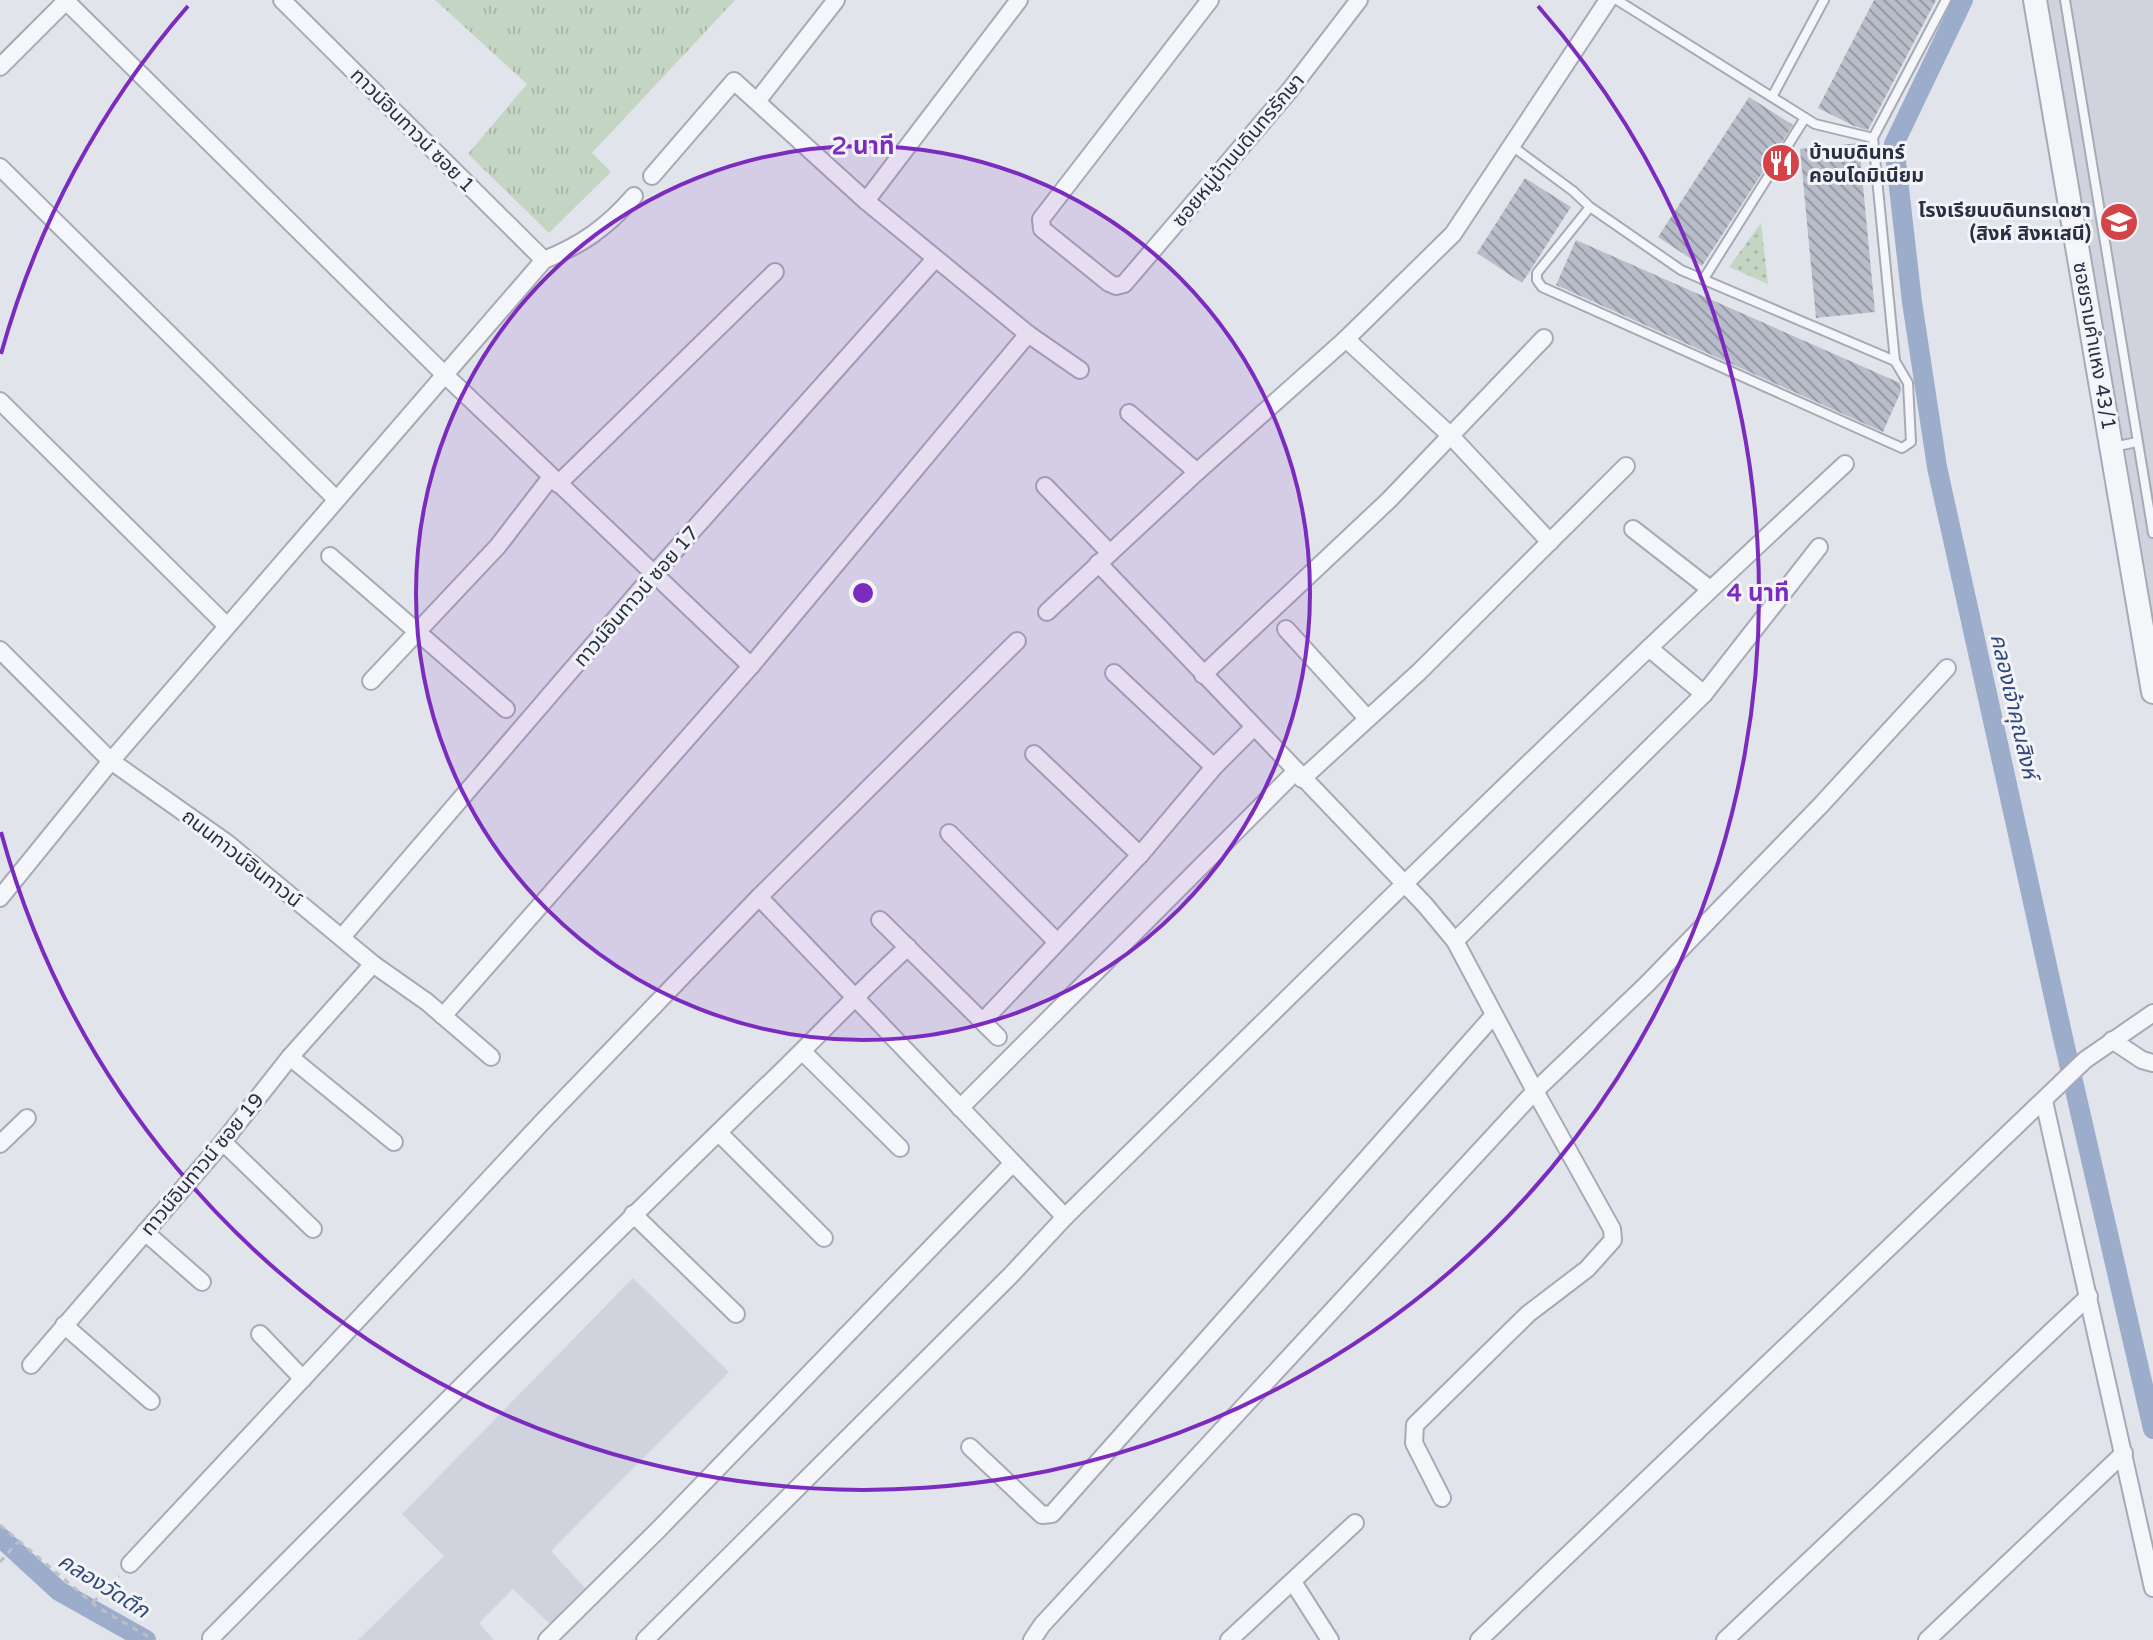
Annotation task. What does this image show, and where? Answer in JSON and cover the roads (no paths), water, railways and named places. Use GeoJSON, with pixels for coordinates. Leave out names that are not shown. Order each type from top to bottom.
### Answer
{"type":"FeatureCollection","features":[{"type":"Feature","properties":{"kind":"street"},"geometry":{"type":"LineString","coordinates":[[0,67],[67,0],[444,374],[751,666]]}},
{"type":"Feature","properties":{"kind":"street","name":"ทาวน์อินทาวน์ ซอย 1"},"geometry":{"type":"LineString","coordinates":[[282,0],[544,260]]}},
{"type":"Feature","properties":{"kind":"street"},"geometry":{"type":"LineString","coordinates":[[758,100],[836,0]]}},
{"type":"Feature","properties":{"kind":"street"},"geometry":{"type":"LineString","coordinates":[[866,201],[1019,0]]}},
{"type":"Feature","properties":{"kind":"street","name":"ซอยหมู่บ้านบดินทรรักษา"},"geometry":{"type":"LineString","coordinates":[[1210,0],[1041,219],[1042,229],[1116,286],[1124,284],[1290,90],[1359,0]]}},
{"type":"Feature","properties":{"kind":"street","name":"ซอยรามคำแหง 43/1"},"geometry":{"type":"LineString","coordinates":[[2035,0],[2153,692]]}},
{"type":"Feature","properties":{"kind":"street"},"geometry":{"type":"LineString","coordinates":[[1047,612],[1346,339],[1453,234],[1605,2]]}},
{"type":"Feature","properties":{"kind":"street"},"geometry":{"type":"LineString","coordinates":[[652,176],[734,81],[935,259],[1028,334],[1080,370]]}},
{"type":"Feature","properties":{"kind":"street"},"geometry":{"type":"LineString","coordinates":[[0,167],[336,499]]}},
{"type":"Feature","properties":{"kind":"street"},"geometry":{"type":"LineString","coordinates":[[0,898],[111,761],[544,260],[575,248],[613,219],[634,196]]}},
{"type":"Feature","properties":{"kind":"street","name":"ทาวน์อินทาวน์ ซอย 17"},"geometry":{"type":"LineString","coordinates":[[342,937],[653,575],[935,259]]}},
{"type":"Feature","properties":{"kind":"street"},"geometry":{"type":"LineString","coordinates":[[371,681],[555,481],[775,272]]}},
{"type":"Feature","properties":{"kind":"street"},"geometry":{"type":"LineString","coordinates":[[443,1016],[751,666],[1028,334]]}},
{"type":"Feature","properties":{"kind":"street"},"geometry":{"type":"LineString","coordinates":[[1203,675],[1389,500],[1544,338]]}},
{"type":"Feature","properties":{"kind":"street"},"geometry":{"type":"LineString","coordinates":[[1346,339],[1450,435],[1550,542]]}},
{"type":"Feature","properties":{"kind":"street"},"geometry":{"type":"LineString","coordinates":[[0,401],[227,626]]}},
{"type":"Feature","properties":{"kind":"street"},"geometry":{"type":"LineString","coordinates":[[1129,413],[1197,472]]}},
{"type":"Feature","properties":{"kind":"street"},"geometry":{"type":"LineString","coordinates":[[645,1640],[1012,1274],[1065,1217],[1404,884],[1710,589],[1845,464]]}},
{"type":"Feature","properties":{"kind":"street"},"geometry":{"type":"LineString","coordinates":[[960,1108],[1299,776],[1419,672],[1626,466]]}},
{"type":"Feature","properties":{"kind":"street"},"geometry":{"type":"LineString","coordinates":[[1045,486],[1203,675],[1425,905],[1455,941],[1612,1229],[1613,1240],[1587,1269],[1528,1314],[1415,1425],[1414,1443],[1442,1498]]}},
{"type":"Feature","properties":{"kind":"street"},"geometry":{"type":"LineString","coordinates":[[1633,529],[1710,589]]}},
{"type":"Feature","properties":{"kind":"street"},"geometry":{"type":"LineString","coordinates":[[1455,941],[1704,694],[1819,547]]}},
{"type":"Feature","properties":{"kind":"street"},"geometry":{"type":"LineString","coordinates":[[330,556],[506,709]]}},
{"type":"Feature","properties":{"kind":"street"},"geometry":{"type":"LineString","coordinates":[[1286,629],[1367,718]]}},
{"type":"Feature","properties":{"kind":"street"},"geometry":{"type":"LineString","coordinates":[[130,1564],[546,1118],[759,897],[1017,641]]}},
{"type":"Feature","properties":{"kind":"street"},"geometry":{"type":"LineString","coordinates":[[1649,648],[1704,694]]}},
{"type":"Feature","properties":{"kind":"street","name":"ถนนทาวน์อินทาวน์"},"geometry":{"type":"LineString","coordinates":[[3,660],[111,761],[227,843],[491,1057]]}},
{"type":"Feature","properties":{"kind":"street"},"geometry":{"type":"LineString","coordinates":[[1032,1640],[1042,1625],[1535,1091],[1668,963],[1820,806],[1947,668]]}},
{"type":"Feature","properties":{"kind":"street"},"geometry":{"type":"LineString","coordinates":[[1114,673],[1214,767]]}},
{"type":"Feature","properties":{"kind":"street"},"geometry":{"type":"LineString","coordinates":[[983,1021],[1140,855],[1214,767],[1254,727]]}},
{"type":"Feature","properties":{"kind":"street"},"geometry":{"type":"LineString","coordinates":[[1034,754],[1140,855]]}},
{"type":"Feature","properties":{"kind":"street"},"geometry":{"type":"LineString","coordinates":[[949,833],[1057,942]]}},
{"type":"Feature","properties":{"kind":"street"},"geometry":{"type":"LineString","coordinates":[[759,897],[1065,1217]]}},
{"type":"Feature","properties":{"kind":"street"},"geometry":{"type":"LineString","coordinates":[[880,920],[998,1037]]}},
{"type":"Feature","properties":{"kind":"street"},"geometry":{"type":"LineString","coordinates":[[211,1638],[633,1214],[803,1052],[853,997],[908,947]]}},
{"type":"Feature","properties":{"kind":"street","name":"ทาวน์อินทาวน์ ซอย 19"},"geometry":{"type":"LineString","coordinates":[[31,1365],[223,1142],[290,1057],[373,964]]}},
{"type":"Feature","properties":{"kind":"street"},"geometry":{"type":"LineString","coordinates":[[1479,1640],[2085,1060],[2153,1013]]}},
{"type":"Feature","properties":{"kind":"street"},"geometry":{"type":"LineString","coordinates":[[970,1447],[1042,1515],[1052,1514],[1494,1015]]}},
{"type":"Feature","properties":{"kind":"street"},"geometry":{"type":"LineString","coordinates":[[2112,1040],[2142,1060],[2153,1063]]}},
{"type":"Feature","properties":{"kind":"street"},"geometry":{"type":"LineString","coordinates":[[803,1052],[900,1148]]}},
{"type":"Feature","properties":{"kind":"street"},"geometry":{"type":"LineString","coordinates":[[290,1057],[394,1142]]}},
{"type":"Feature","properties":{"kind":"street"},"geometry":{"type":"LineString","coordinates":[[2044,1101],[2153,1588]]}},
{"type":"Feature","properties":{"kind":"street"},"geometry":{"type":"LineString","coordinates":[[0,1144],[27,1118]]}},
{"type":"Feature","properties":{"kind":"street"},"geometry":{"type":"LineString","coordinates":[[719,1133],[824,1238]]}},
{"type":"Feature","properties":{"kind":"street"},"geometry":{"type":"LineString","coordinates":[[223,1142],[313,1229]]}},
{"type":"Feature","properties":{"kind":"street"},"geometry":{"type":"LineString","coordinates":[[547,1640],[1013,1163]]}},
{"type":"Feature","properties":{"kind":"street"},"geometry":{"type":"LineString","coordinates":[[633,1214],[736,1314]]}},
{"type":"Feature","properties":{"kind":"street"},"geometry":{"type":"LineString","coordinates":[[145,1232],[202,1282]]}},
{"type":"Feature","properties":{"kind":"street"},"geometry":{"type":"LineString","coordinates":[[1725,1640],[2089,1296]]}},
{"type":"Feature","properties":{"kind":"street"},"geometry":{"type":"LineString","coordinates":[[64,1325],[151,1401]]}},
{"type":"Feature","properties":{"kind":"street"},"geometry":{"type":"LineString","coordinates":[[260,1334],[303,1379]]}},
{"type":"Feature","properties":{"kind":"street"},"geometry":{"type":"LineString","coordinates":[[1927,1640],[2124,1453]]}},
{"type":"Feature","properties":{"kind":"street"},"geometry":{"type":"LineString","coordinates":[[1229,1640],[1355,1523]]}},
{"type":"Feature","properties":{"kind":"street"},"geometry":{"type":"LineString","coordinates":[[1293,1582],[1330,1640]]}},
{"type":"Feature","properties":{"kind":"lane"},"geometry":{"type":"LineString","coordinates":[[1772,97],[1824,0]]}},
{"type":"Feature","properties":{"kind":"lane"},"geometry":{"type":"LineString","coordinates":[[1590,207],[1537,273],[1542,287],[1902,448],[1911,442],[1908,383],[1895,361],[1873,138],[1946,0]]}},
{"type":"Feature","properties":{"kind":"lane"},"geometry":{"type":"LineString","coordinates":[[2065,0],[2153,533]]}},
{"type":"Feature","properties":{"kind":"lane"},"geometry":{"type":"LineString","coordinates":[[1605,2],[1815,124],[1873,138]]}},
{"type":"Feature","properties":{"kind":"lane"},"geometry":{"type":"LineString","coordinates":[[1703,280],[1805,118]]}},
{"type":"Feature","properties":{"kind":"lane"},"geometry":{"type":"LineString","coordinates":[[1512,146],[1590,207],[1681,270],[1895,361]]}},
{"type":"Feature","properties":{"kind":"lane"},"geometry":{"type":"LineString","coordinates":[[2112,447],[2137,442]]}},
{"type":"Feature","properties":{"kind":"waterway","name":"คลองเจ้าคุณสิงห์"},"geometry":{"type":"LineString","coordinates":[[1963,0],[1894,144],[1912,302],[1937,467],[2153,1429]]}},
{"type":"Feature","properties":{"kind":"waterway","name":"คลองวัดตึก"},"geometry":{"type":"LineString","coordinates":[[0,1537],[59,1591],[146,1640]]}},
{"type":"Feature","properties":{"kind":"place","name":"บ้านบดินทร์ คอนโดมิเนียม"},"geometry":{"type":"Point","coordinates":[1781,163]}},
{"type":"Feature","properties":{"kind":"place","name":"โรงเรียนบดินทรเดชา (สิงห์ สิงหเสนี)"},"geometry":{"type":"Point","coordinates":[2119,222]}}]}
